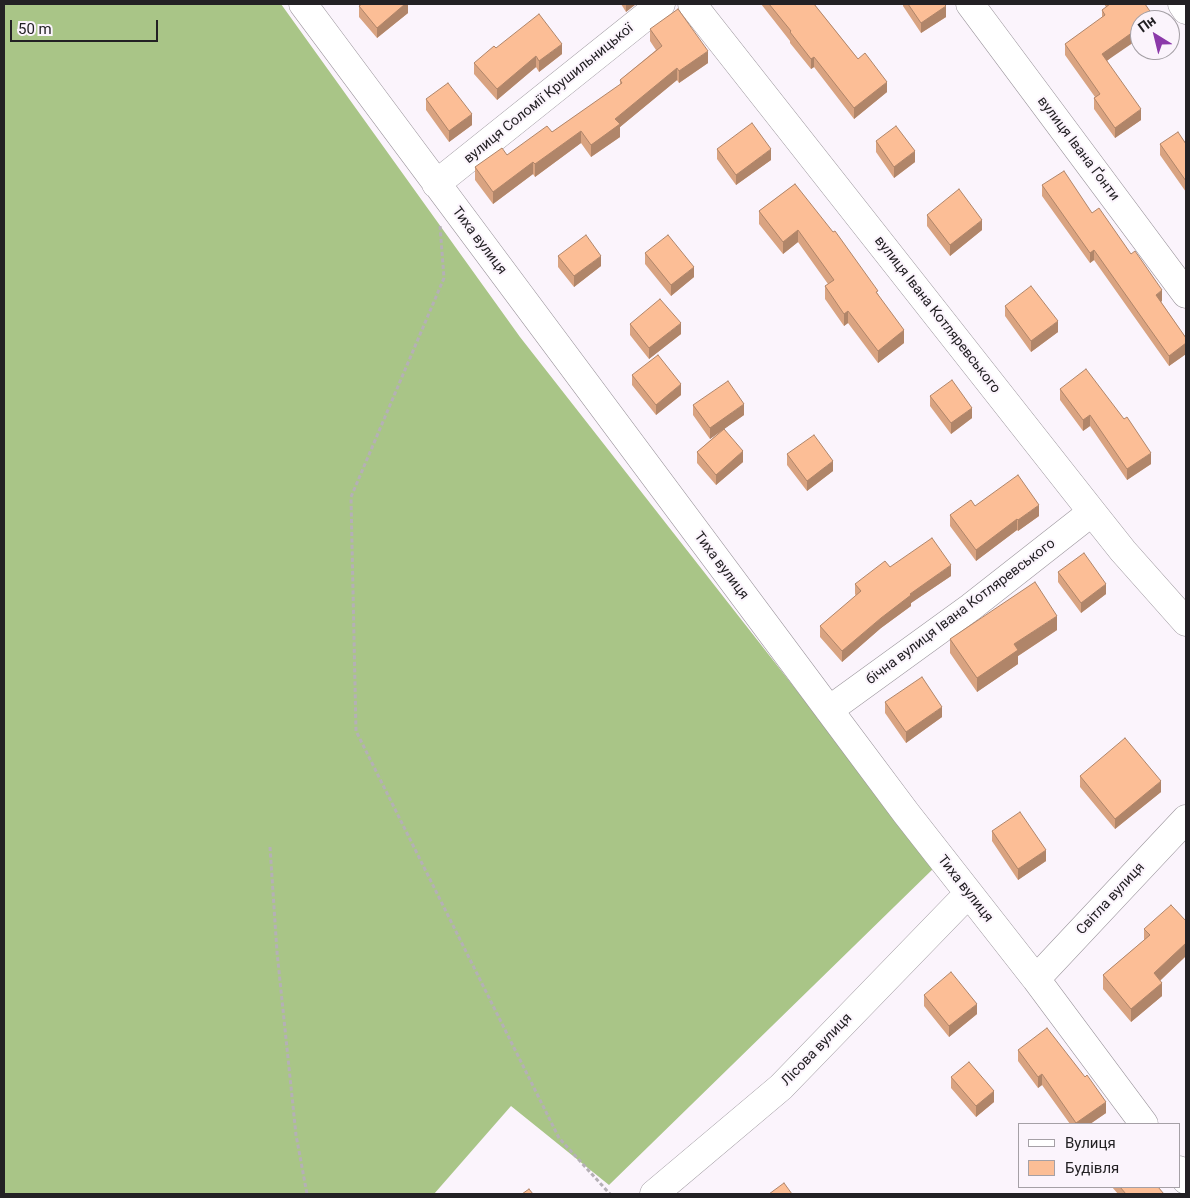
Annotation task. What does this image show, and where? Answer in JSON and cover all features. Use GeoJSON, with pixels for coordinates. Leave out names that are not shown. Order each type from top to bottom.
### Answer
{"type":"FeatureCollection","features":[{"type":"Feature","properties":{"kind":"street","name":"Тиха вулиця"},"geometry":{"type":"LineString","coordinates":[[303,4],[829,710],[968,894],[1036,979],[1143,1123]]}},
{"type":"Feature","properties":{"kind":"street","name":"вулиця Соломії Крушильницької"},"geometry":{"type":"LineString","coordinates":[[436,184],[662,4]]}},
{"type":"Feature","properties":{"kind":"street","name":"вулиця Івана Котляревського"},"geometry":{"type":"LineString","coordinates":[[692,4],[1092,512],[1186,622]]}},
{"type":"Feature","properties":{"kind":"street","name":"вулиця Івана Ґонти"},"geometry":{"type":"LineString","coordinates":[[970,4],[1186,294]]}},
{"type":"Feature","properties":{"kind":"street"},"geometry":{"type":"LineString","coordinates":[[1182,4],[1186,10]]}},
{"type":"Feature","properties":{"kind":"street","name":"бічна вулиця Івана Котляревського"},"geometry":{"type":"LineString","coordinates":[[829,710],[971,607],[1092,512]]}},
{"type":"Feature","properties":{"kind":"street","name":"Світла вулиця"},"geometry":{"type":"LineString","coordinates":[[1036,979],[1186,820]]}},
{"type":"Feature","properties":{"kind":"street","name":"Лісова вулиця"},"geometry":{"type":"LineString","coordinates":[[654,1194],[781,1087],[968,894]]}},
{"type":"Feature","properties":{"kind":"path"},"geometry":{"type":"LineString","coordinates":[[439,221],[444,278],[351,497],[356,731],[559,1138],[610,1194]]}},
{"type":"Feature","properties":{"kind":"path"},"geometry":{"type":"LineString","coordinates":[[270,847],[277,952],[296,1135],[307,1194]]}},
{"type":"Feature","properties":{"kind":"green space"},"geometry":{"type":"Polygon","coordinates":[[[4,4],[281,4],[520,337],[935,867],[609,1185],[511,1106],[434,1194],[4,1194],[4,4]]]}},
{"type":"Feature","properties":{"kind":"building"},"geometry":{"type":"Polygon","coordinates":[[[362,4],[405,4],[377,28],[359,6],[362,4]]]}},
{"type":"Feature","properties":{"kind":"building"},"geometry":{"type":"Polygon","coordinates":[[[769,4],[814,4],[858,59],[865,53],[887,82],[854,108],[814,57],[811,59],[769,4]]]}},
{"type":"Feature","properties":{"kind":"building"},"geometry":{"type":"Polygon","coordinates":[[[908,4],[944,4],[946,6],[921,23],[908,4]]]}},
{"type":"Feature","properties":{"kind":"building"},"geometry":{"type":"Polygon","coordinates":[[[1110,4],[1145,4],[1149,10],[1130,10],[1130,34],[1102,54],[1141,109],[1115,128],[1094,98],[1100,94],[1065,44],[1105,15],[1102,10],[1110,4]]]}},
{"type":"Feature","properties":{"kind":"building"},"geometry":{"type":"Polygon","coordinates":[[[678,9],[708,51],[679,71],[677,68],[615,119],[620,124],[591,145],[581,131],[535,164],[533,162],[493,192],[475,167],[502,148],[507,155],[547,126],[552,132],[622,83],[620,80],[662,46],[650,29],[678,9]]]}},
{"type":"Feature","properties":{"kind":"building"},"geometry":{"type":"Polygon","coordinates":[[[539,14],[562,44],[539,61],[536,56],[497,89],[474,63],[494,46],[496,48],[539,14]]]}},
{"type":"Feature","properties":{"kind":"building"},"geometry":{"type":"Polygon","coordinates":[[[448,83],[472,114],[449,131],[426,99],[448,83]]]}},
{"type":"Feature","properties":{"kind":"building"},"geometry":{"type":"Polygon","coordinates":[[[752,123],[771,149],[736,175],[717,149],[752,123]]]}},
{"type":"Feature","properties":{"kind":"building"},"geometry":{"type":"Polygon","coordinates":[[[896,126],[915,151],[894,167],[876,141],[896,126]]]}},
{"type":"Feature","properties":{"kind":"building"},"geometry":{"type":"Polygon","coordinates":[[[1178,132],[1186,144],[1186,181],[1160,144],[1178,132]]]}},
{"type":"Feature","properties":{"kind":"building"},"geometry":{"type":"Polygon","coordinates":[[[1064,171],[1092,213],[1099,208],[1131,254],[1135,251],[1162,290],[1156,295],[1186,338],[1186,343],[1169,356],[1094,250],[1090,253],[1042,185],[1064,171]]]}},
{"type":"Feature","properties":{"kind":"building"},"geometry":{"type":"Polygon","coordinates":[[[795,184],[833,232],[835,231],[904,330],[878,351],[848,311],[844,314],[825,286],[834,280],[798,230],[783,242],[759,211],[795,184]]]}},
{"type":"Feature","properties":{"kind":"building"},"geometry":{"type":"Polygon","coordinates":[[[959,189],[982,220],[950,245],[927,215],[959,189]]]}},
{"type":"Feature","properties":{"kind":"building"},"geometry":{"type":"Polygon","coordinates":[[[586,235],[601,256],[574,276],[558,256],[586,235]]]}},
{"type":"Feature","properties":{"kind":"building"},"geometry":{"type":"Polygon","coordinates":[[[668,235],[694,267],[671,285],[645,253],[668,235]]]}},
{"type":"Feature","properties":{"kind":"building"},"geometry":{"type":"Polygon","coordinates":[[[1031,286],[1058,321],[1031,341],[1005,306],[1031,286]]]}},
{"type":"Feature","properties":{"kind":"building"},"geometry":{"type":"Polygon","coordinates":[[[660,299],[681,323],[649,348],[630,324],[660,299]]]}},
{"type":"Feature","properties":{"kind":"building"},"geometry":{"type":"Polygon","coordinates":[[[658,355],[681,384],[656,405],[632,375],[658,355]]]}},
{"type":"Feature","properties":{"kind":"building"},"geometry":{"type":"Polygon","coordinates":[[[1086,369],[1124,419],[1127,417],[1151,453],[1127,469],[1090,415],[1083,420],[1060,389],[1086,369]]]}},
{"type":"Feature","properties":{"kind":"building"},"geometry":{"type":"Polygon","coordinates":[[[952,380],[972,408],[951,423],[930,396],[952,380]]]}},
{"type":"Feature","properties":{"kind":"building"},"geometry":{"type":"Polygon","coordinates":[[[728,381],[744,404],[710,428],[693,405],[728,381]]]}},
{"type":"Feature","properties":{"kind":"building"},"geometry":{"type":"Polygon","coordinates":[[[724,429],[743,451],[716,475],[697,452],[724,429]]]}},
{"type":"Feature","properties":{"kind":"building"},"geometry":{"type":"Polygon","coordinates":[[[814,435],[833,461],[807,481],[787,454],[814,435]]]}},
{"type":"Feature","properties":{"kind":"building"},"geometry":{"type":"Polygon","coordinates":[[[1018,475],[1039,505],[976,550],[950,515],[971,500],[975,506],[1018,475]]]}},
{"type":"Feature","properties":{"kind":"building"},"geometry":{"type":"Polygon","coordinates":[[[932,538],[951,565],[910,594],[842,651],[820,626],[861,591],[855,584],[885,561],[890,567],[932,538]]]}},
{"type":"Feature","properties":{"kind":"building"},"geometry":{"type":"Polygon","coordinates":[[[1084,553],[1106,584],[1081,603],[1058,572],[1084,553]]]}},
{"type":"Feature","properties":{"kind":"building"},"geometry":{"type":"Polygon","coordinates":[[[1035,582],[1057,616],[1014,644],[1018,650],[977,678],[950,639],[1035,582]]]}},
{"type":"Feature","properties":{"kind":"building"},"geometry":{"type":"Polygon","coordinates":[[[922,677],[942,707],[906,732],[885,702],[922,677]]]}},
{"type":"Feature","properties":{"kind":"building"},"geometry":{"type":"Polygon","coordinates":[[[1125,738],[1161,781],[1115,819],[1080,776],[1125,738]]]}},
{"type":"Feature","properties":{"kind":"building"},"geometry":{"type":"Polygon","coordinates":[[[1020,812],[1046,850],[1018,869],[992,831],[1020,812]]]}},
{"type":"Feature","properties":{"kind":"building"},"geometry":{"type":"Polygon","coordinates":[[[1171,905],[1186,921],[1186,943],[1154,973],[1162,983],[1131,1009],[1103,975],[1150,935],[1144,929],[1171,905]]]}},
{"type":"Feature","properties":{"kind":"building"},"geometry":{"type":"Polygon","coordinates":[[[951,972],[977,1004],[949,1026],[924,995],[951,972]]]}},
{"type":"Feature","properties":{"kind":"building"},"geometry":{"type":"Polygon","coordinates":[[[1047,1028],[1085,1077],[1087,1075],[1106,1102],[1076,1123],[1042,1074],[1038,1077],[1018,1050],[1047,1028]]]}},
{"type":"Feature","properties":{"kind":"building"},"geometry":{"type":"Polygon","coordinates":[[[969,1062],[994,1091],[976,1106],[951,1077],[969,1062]]]}},
{"type":"Feature","properties":{"kind":"building"},"geometry":{"type":"Polygon","coordinates":[[[784,1183],[792,1194],[769,1194],[784,1183]]]}},
{"type":"Feature","properties":{"kind":"building"},"geometry":{"type":"Polygon","coordinates":[[[1121,1188],[1159,1188],[1164,1194],[1126,1194],[1121,1188]]]}},
{"type":"Feature","properties":{"kind":"building"},"geometry":{"type":"Polygon","coordinates":[[[529,1189],[533,1194],[522,1194],[529,1189]]]}}]}
